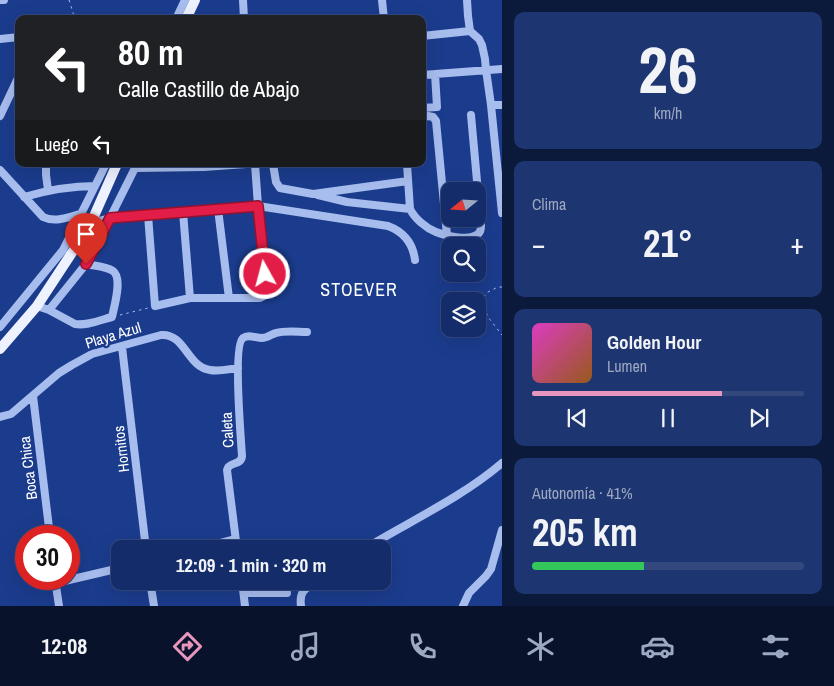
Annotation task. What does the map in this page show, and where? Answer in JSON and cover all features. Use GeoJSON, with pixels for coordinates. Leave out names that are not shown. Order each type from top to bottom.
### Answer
{"type":"FeatureCollection","features":[{"type":"Feature","properties":{"kind":"main road"},"geometry":{"type":"LineString","coordinates":[[188,15],[195,0]]}},
{"type":"Feature","properties":{"kind":"main road"},"geometry":{"type":"LineString","coordinates":[[0,349],[37,306],[61,271],[91,223],[116,167]]}},
{"type":"Feature","properties":{"kind":"street"},"geometry":{"type":"LineString","coordinates":[[195,0],[202,0]]}},
{"type":"Feature","properties":{"kind":"street"},"geometry":{"type":"LineString","coordinates":[[243,0],[244,15]]}},
{"type":"Feature","properties":{"kind":"street"},"geometry":{"type":"LineString","coordinates":[[382,0],[384,15]]}},
{"type":"Feature","properties":{"kind":"street"},"geometry":{"type":"LineString","coordinates":[[467,0],[470,31],[482,45],[485,59],[498,140],[502,214]]}},
{"type":"Feature","properties":{"kind":"street"},"geometry":{"type":"LineString","coordinates":[[177,15],[182,1]]}},
{"type":"Feature","properties":{"kind":"street"},"geometry":{"type":"LineString","coordinates":[[426,36],[470,31]]}},
{"type":"Feature","properties":{"kind":"street"},"geometry":{"type":"LineString","coordinates":[[0,39],[15,37]]}},
{"type":"Feature","properties":{"kind":"street"},"geometry":{"type":"LineString","coordinates":[[426,75],[502,69]]}},
{"type":"Feature","properties":{"kind":"street"},"geometry":{"type":"LineString","coordinates":[[426,108],[437,108],[435,74]]}},
{"type":"Feature","properties":{"kind":"street"},"geometry":{"type":"LineString","coordinates":[[0,116],[15,84]]}},
{"type":"Feature","properties":{"kind":"street"},"geometry":{"type":"LineString","coordinates":[[491,105],[502,104]]}},
{"type":"Feature","properties":{"kind":"street"},"geometry":{"type":"LineString","coordinates":[[407,167],[410,208],[413,214],[428,228],[437,232],[465,238],[478,234],[482,226],[471,115]]}},
{"type":"Feature","properties":{"kind":"street"},"geometry":{"type":"LineString","coordinates":[[426,116],[433,117],[436,121],[447,235]]}},
{"type":"Feature","properties":{"kind":"street"},"geometry":{"type":"LineString","coordinates":[[46,167],[48,190]]}},
{"type":"Feature","properties":{"kind":"street"},"geometry":{"type":"LineString","coordinates":[[0,327],[63,250],[104,167]]}},
{"type":"Feature","properties":{"kind":"street"},"geometry":{"type":"LineString","coordinates":[[49,310],[86,264],[136,167]]}},
{"type":"Feature","properties":{"kind":"street"},"geometry":{"type":"LineString","coordinates":[[148,215],[155,306],[190,298],[257,299],[263,297],[267,291],[255,167]]}},
{"type":"Feature","properties":{"kind":"street"},"geometry":{"type":"LineString","coordinates":[[274,167],[276,182],[280,188],[312,193],[347,202],[410,208]]}},
{"type":"Feature","properties":{"kind":"street"},"geometry":{"type":"LineString","coordinates":[[0,170],[39,213],[48,219],[57,220],[81,214]]}},
{"type":"Feature","properties":{"kind":"street"},"geometry":{"type":"LineString","coordinates":[[312,193],[408,181]]}},
{"type":"Feature","properties":{"kind":"street"},"geometry":{"type":"LineString","coordinates":[[24,196],[48,190],[95,186]]}},
{"type":"Feature","properties":{"kind":"street"},"geometry":{"type":"LineString","coordinates":[[91,223],[110,218],[258,206],[388,226],[398,231],[408,240],[414,252],[415,260]]}},
{"type":"Feature","properties":{"kind":"street"},"geometry":{"type":"LineString","coordinates":[[218,210],[229,298]]}},
{"type":"Feature","properties":{"kind":"street"},"geometry":{"type":"LineString","coordinates":[[183,212],[190,298]]}},
{"type":"Feature","properties":{"kind":"street"},"geometry":{"type":"LineString","coordinates":[[37,306],[80,325],[112,317],[118,284],[117,276],[112,270],[86,264]]}},
{"type":"Feature","properties":{"kind":"street","name":"Caleta"},"geometry":{"type":"LineString","coordinates":[[235,540],[227,470],[228,466],[242,460],[238,368],[240,342],[248,336],[261,338],[276,333],[307,332]]}},
{"type":"Feature","properties":{"kind":"street","name":"Playa Azul"},"geometry":{"type":"LineString","coordinates":[[0,417],[11,414],[59,373],[82,359],[92,354],[161,336],[168,335],[178,340],[195,362],[208,370],[217,371],[238,368]]}},
{"type":"Feature","properties":{"kind":"street","name":"Hornitos"},"geometry":{"type":"LineString","coordinates":[[122,347],[145,540]]}},
{"type":"Feature","properties":{"kind":"street","name":"Boca Chica"},"geometry":{"type":"LineString","coordinates":[[33,396],[49,525]]}},
{"type":"Feature","properties":{"kind":"street"},"geometry":{"type":"LineString","coordinates":[[379,540],[459,494],[502,463]]}},
{"type":"Feature","properties":{"kind":"street"},"geometry":{"type":"LineString","coordinates":[[463,606],[469,593],[491,569],[502,530]]}},
{"type":"Feature","properties":{"kind":"street"},"geometry":{"type":"LineString","coordinates":[[80,576],[111,570]]}},
{"type":"Feature","properties":{"kind":"street"},"geometry":{"type":"LineString","coordinates":[[57,590],[59,606]]}},
{"type":"Feature","properties":{"kind":"street"},"geometry":{"type":"LineString","coordinates":[[151,590],[154,606]]}},
{"type":"Feature","properties":{"kind":"street"},"geometry":{"type":"LineString","coordinates":[[244,590],[245,606]]}},
{"type":"Feature","properties":{"kind":"street"},"geometry":{"type":"LineString","coordinates":[[301,606],[300,599],[303,590]]}},
{"type":"Feature","properties":{"kind":"street"},"geometry":{"type":"LineString","coordinates":[[244,593],[287,593]]}},
{"type":"Feature","properties":{"kind":"path"},"geometry":{"type":"LineString","coordinates":[[69,0],[74,15]]}},
{"type":"Feature","properties":{"kind":"path"},"geometry":{"type":"LineString","coordinates":[[502,287],[486,293],[482,302],[488,317],[502,335]]}},
{"type":"Feature","properties":{"kind":"path"},"geometry":{"type":"LineString","coordinates":[[112,317],[155,306]]}},
{"type":"Feature","properties":{"kind":"district","name":"STOEVER"},"geometry":{"type":"Point","coordinates":[359,289]}},
{"type":"Feature","properties":{"kind":"route"},"geometry":{"type":"LineString","coordinates":[[86,264],[110,218],[258,206],[265,274]]}}]}
